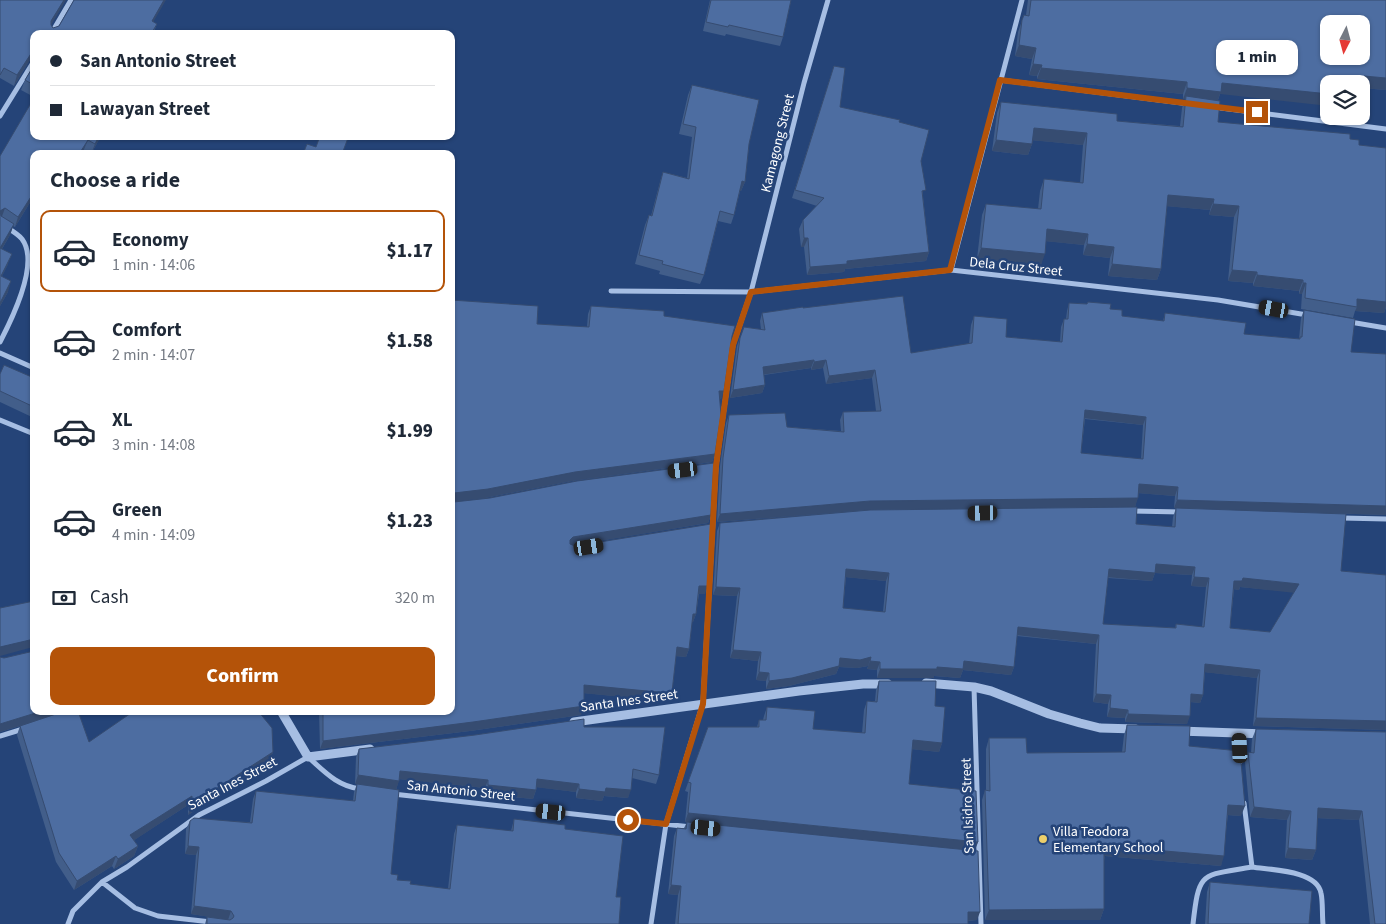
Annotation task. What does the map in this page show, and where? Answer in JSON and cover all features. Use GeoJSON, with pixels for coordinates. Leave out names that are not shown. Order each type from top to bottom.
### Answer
{"type":"FeatureCollection","features":[{"type":"Feature","properties":{"kind":"street"},"geometry":{"type":"LineString","coordinates":[[53,30],[70,0]]}},
{"type":"Feature","properties":{"kind":"street","name":"Kamagong Street"},"geometry":{"type":"LineString","coordinates":[[651,924],[666,824],[703,704],[716,466],[733,345],[751,292],[804,82],[828,0]]}},
{"type":"Feature","properties":{"kind":"street"},"geometry":{"type":"LineString","coordinates":[[950,270],[1022,0]]}},
{"type":"Feature","properties":{"kind":"street"},"geometry":{"type":"LineString","coordinates":[[0,116],[30,67]]}},
{"type":"Feature","properties":{"kind":"street"},"geometry":{"type":"LineString","coordinates":[[1000,80],[1193,104]]}},
{"type":"Feature","properties":{"kind":"street"},"geometry":{"type":"LineString","coordinates":[[1202,105],[1386,129]]}},
{"type":"Feature","properties":{"kind":"street"},"geometry":{"type":"LineString","coordinates":[[0,223],[22,240],[30,259],[19,298],[0,342]]}},
{"type":"Feature","properties":{"kind":"street","name":"Dela Cruz Street"},"geometry":{"type":"LineString","coordinates":[[611,292],[751,292],[950,270],[1218,300],[1311,316]]}},
{"type":"Feature","properties":{"kind":"street"},"geometry":{"type":"LineString","coordinates":[[1339,320],[1386,328]]}},
{"type":"Feature","properties":{"kind":"street"},"geometry":{"type":"LineString","coordinates":[[0,353],[30,366]]}},
{"type":"Feature","properties":{"kind":"street"},"geometry":{"type":"LineString","coordinates":[[0,420],[30,432]]}},
{"type":"Feature","properties":{"kind":"street"},"geometry":{"type":"LineString","coordinates":[[707,467],[716,466]]}},
{"type":"Feature","properties":{"kind":"street"},"geometry":{"type":"LineString","coordinates":[[1126,511],[1184,512]]}},
{"type":"Feature","properties":{"kind":"street"},"geometry":{"type":"LineString","coordinates":[[1338,518],[1386,519]]}},
{"type":"Feature","properties":{"kind":"street"},"geometry":{"type":"LineString","coordinates":[[704,529],[723,526]]}},
{"type":"Feature","properties":{"kind":"street"},"geometry":{"type":"LineString","coordinates":[[915,683],[974,687],[991,691],[1048,714],[1100,728],[1148,730]]}},
{"type":"Feature","properties":{"kind":"street","name":"Santa Ines Street"},"geometry":{"type":"LineString","coordinates":[[568,723],[863,684],[898,684]]}},
{"type":"Feature","properties":{"kind":"street","name":"San Isidro Street"},"geometry":{"type":"LineString","coordinates":[[974,687],[981,924]]}},
{"type":"Feature","properties":{"kind":"street"},"geometry":{"type":"LineString","coordinates":[[283,715],[308,757],[331,777],[348,787],[370,791]]}},
{"type":"Feature","properties":{"kind":"street"},"geometry":{"type":"LineString","coordinates":[[0,736],[26,728]]}},
{"type":"Feature","properties":{"kind":"street"},"geometry":{"type":"LineString","coordinates":[[1166,730],[1278,734]]}},
{"type":"Feature","properties":{"kind":"street"},"geometry":{"type":"LineString","coordinates":[[1239,733],[1241,770]]}},
{"type":"Feature","properties":{"kind":"street","name":"Santa Ines Street"},"geometry":{"type":"LineString","coordinates":[[68,924],[73,911],[102,882],[127,867],[199,815],[308,757],[375,749]]}},
{"type":"Feature","properties":{"kind":"street","name":"San Antonio Street"},"geometry":{"type":"LineString","coordinates":[[387,793],[696,827]]}},
{"type":"Feature","properties":{"kind":"street"},"geometry":{"type":"LineString","coordinates":[[1244,798],[1252,867]]}},
{"type":"Feature","properties":{"kind":"street"},"geometry":{"type":"LineString","coordinates":[[970,855],[980,856]]}},
{"type":"Feature","properties":{"kind":"street"},"geometry":{"type":"LineString","coordinates":[[1193,924],[1196,894],[1201,882],[1210,874],[1252,867],[1302,874],[1314,881],[1321,891],[1323,924]]}},
{"type":"Feature","properties":{"kind":"street"},"geometry":{"type":"LineString","coordinates":[[102,882],[135,908],[158,916],[217,923]]}},
{"type":"Feature","properties":{"kind":"building"},"geometry":{"type":"Polygon","coordinates":[[[0,0],[64,0],[51,21],[53,28],[59,26],[74,0],[164,0],[152,21],[157,24],[153,30],[30,30],[30,55],[17,75],[4,68],[0,75],[0,0]]]}},
{"type":"Feature","properties":{"kind":"building"},"geometry":{"type":"Polygon","coordinates":[[[711,0],[791,0],[783,37],[706,22],[711,0]]]}},
{"type":"Feature","properties":{"kind":"building"},"geometry":{"type":"Polygon","coordinates":[[[1031,0],[1386,0],[1386,78],[1370,77],[1370,75],[1320,75],[1320,93],[1222,83],[1221,92],[1187,88],[1187,82],[1041,68],[1042,65],[1033,64],[1036,48],[1019,45],[1024,15],[1029,16],[1031,0]]]}},
{"type":"Feature","properties":{"kind":"building"},"geometry":{"type":"Polygon","coordinates":[[[834,66],[845,68],[840,107],[900,120],[899,122],[929,130],[921,161],[926,190],[922,191],[929,252],[847,261],[847,264],[810,267],[808,238],[804,238],[803,220],[824,198],[795,190],[834,66]]]}},
{"type":"Feature","properties":{"kind":"building"},"geometry":{"type":"Polygon","coordinates":[[[30,72],[30,83],[25,80],[30,72]]]}},
{"type":"Feature","properties":{"kind":"building"},"geometry":{"type":"Polygon","coordinates":[[[692,85],[759,100],[749,144],[745,182],[742,181],[734,215],[720,211],[704,275],[662,264],[663,261],[639,255],[649,215],[652,216],[663,172],[689,179],[696,127],[683,124],[692,85]]]}},
{"type":"Feature","properties":{"kind":"building"},"geometry":{"type":"Polygon","coordinates":[[[1186,96],[1220,101],[1218,122],[1350,134],[1350,139],[1359,140],[1359,145],[1386,148],[1386,302],[1357,299],[1357,307],[1305,298],[1306,283],[1303,283],[1303,280],[1257,275],[1257,272],[1232,270],[1239,206],[1213,204],[1214,199],[1168,195],[1161,269],[1112,264],[1114,247],[1087,244],[1088,234],[1047,229],[1045,254],[981,248],[986,204],[1041,209],[1044,179],[1083,183],[1087,133],[1034,128],[1032,144],[996,140],[1001,102],[1117,114],[1117,121],[1183,127],[1186,96]]]}},
{"type":"Feature","properties":{"kind":"building"},"geometry":{"type":"Polygon","coordinates":[[[30,105],[30,140],[88,140],[82,150],[30,150],[30,198],[18,217],[5,208],[0,211],[0,156],[30,105]]]}},
{"type":"Feature","properties":{"kind":"building"},"geometry":{"type":"Polygon","coordinates":[[[88,140],[97,140],[95,144],[88,140]]]}},
{"type":"Feature","properties":{"kind":"building"},"geometry":{"type":"Polygon","coordinates":[[[319,140],[347,140],[344,150],[305,150],[307,144],[316,147],[319,140]]]}},
{"type":"Feature","properties":{"kind":"building"},"geometry":{"type":"Polygon","coordinates":[[[0,211],[1,216],[14,224],[0,248],[0,211]]]}},
{"type":"Feature","properties":{"kind":"building"},"geometry":{"type":"Polygon","coordinates":[[[0,248],[12,254],[1,276],[11,281],[0,303],[0,248]]]}},
{"type":"Feature","properties":{"kind":"building"},"geometry":{"type":"Polygon","coordinates":[[[903,296],[911,353],[972,343],[974,316],[1007,319],[1006,337],[1062,342],[1064,319],[1068,319],[1069,303],[1111,304],[1110,309],[1122,310],[1122,316],[1164,321],[1165,313],[1246,323],[1244,334],[1300,339],[1302,337],[1304,310],[1355,319],[1351,352],[1386,354],[1386,506],[1177,500],[1178,487],[1139,484],[1138,498],[870,501],[720,514],[723,458],[729,415],[785,413],[787,427],[844,432],[843,412],[881,411],[875,370],[829,376],[826,360],[763,367],[765,385],[733,390],[740,338],[744,327],[765,330],[762,313],[903,296]],[[1085,410],[1081,453],[1143,459],[1146,417],[1085,410]]]}},
{"type":"Feature","properties":{"kind":"building"},"geometry":{"type":"Polygon","coordinates":[[[455,300],[538,306],[537,324],[589,327],[591,306],[664,311],[664,316],[735,326],[724,391],[719,391],[721,415],[715,454],[575,472],[488,489],[455,493],[455,300]]]}},
{"type":"Feature","properties":{"kind":"building"},"geometry":{"type":"Polygon","coordinates":[[[4,365],[30,376],[30,405],[0,391],[0,374],[4,365]]]}},
{"type":"Feature","properties":{"kind":"building"},"geometry":{"type":"Polygon","coordinates":[[[714,463],[711,515],[573,537],[570,540],[570,544],[575,546],[711,524],[708,586],[699,586],[696,614],[693,614],[689,649],[677,647],[672,692],[584,685],[584,706],[323,741],[323,715],[455,715],[455,502],[490,498],[577,481],[714,463]]]}},
{"type":"Feature","properties":{"kind":"building"},"geometry":{"type":"Polygon","coordinates":[[[1137,507],[1136,524],[1175,527],[1176,508],[1346,514],[1341,571],[1386,575],[1386,721],[1256,718],[1260,670],[1205,664],[1203,695],[1191,694],[1190,716],[1128,714],[1128,710],[1110,708],[1111,695],[1096,694],[1099,635],[1018,627],[1014,667],[964,661],[963,669],[937,667],[937,669],[880,669],[880,662],[870,661],[871,657],[860,660],[840,658],[839,666],[792,678],[769,681],[769,673],[759,672],[761,652],[733,650],[740,588],[716,587],[720,523],[870,510],[1137,507]],[[1156,564],[1155,573],[1109,569],[1103,624],[1176,628],[1176,624],[1204,627],[1209,578],[1194,577],[1195,567],[1156,564]],[[846,569],[843,608],[885,612],[889,573],[846,569]],[[1243,578],[1242,581],[1234,581],[1230,628],[1270,632],[1299,584],[1243,578]]]}},
{"type":"Feature","properties":{"kind":"building"},"geometry":{"type":"Polygon","coordinates":[[[30,602],[30,640],[0,647],[0,608],[30,602]]]}},
{"type":"Feature","properties":{"kind":"building"},"geometry":{"type":"Polygon","coordinates":[[[30,652],[30,715],[0,724],[0,657],[4,658],[30,652]]]}},
{"type":"Feature","properties":{"kind":"building"},"geometry":{"type":"Polygon","coordinates":[[[879,681],[936,681],[935,706],[945,707],[942,743],[913,740],[909,784],[976,791],[978,842],[688,813],[691,783],[688,782],[708,727],[759,727],[759,720],[766,720],[767,707],[815,711],[813,729],[865,733],[867,701],[877,702],[879,681]]]}},
{"type":"Feature","properties":{"kind":"building"},"geometry":{"type":"Polygon","coordinates":[[[53,715],[79,715],[89,742],[128,715],[261,715],[272,728],[273,752],[191,805],[192,796],[130,835],[138,846],[118,859],[116,856],[77,881],[59,853],[20,726],[53,715]]]}},
{"type":"Feature","properties":{"kind":"building"},"geometry":{"type":"Polygon","coordinates":[[[584,719],[584,727],[665,727],[659,775],[633,769],[631,790],[606,788],[605,792],[579,789],[579,784],[537,779],[536,790],[488,785],[488,780],[400,771],[399,781],[358,775],[359,749],[584,719]]]}},
{"type":"Feature","properties":{"kind":"building"},"geometry":{"type":"Polygon","coordinates":[[[1127,725],[1190,726],[1189,746],[1240,751],[1245,806],[1228,805],[1224,856],[1106,846],[1106,854],[1104,854],[1104,909],[989,910],[985,790],[990,791],[989,738],[1026,738],[1027,753],[1125,752],[1127,725]]]}},
{"type":"Feature","properties":{"kind":"building"},"geometry":{"type":"Polygon","coordinates":[[[1256,729],[1386,732],[1386,924],[1375,924],[1362,811],[1318,808],[1316,850],[1288,848],[1291,811],[1254,807],[1248,752],[1254,753],[1256,729]]]}},
{"type":"Feature","properties":{"kind":"building"},"geometry":{"type":"Polygon","coordinates":[[[357,784],[399,790],[391,874],[398,875],[397,880],[411,881],[410,884],[450,889],[457,825],[513,831],[514,819],[565,825],[565,829],[623,836],[616,897],[621,897],[619,924],[207,924],[207,917],[230,920],[234,916],[231,911],[194,906],[199,847],[188,846],[190,821],[194,818],[252,823],[256,791],[355,801],[357,784]]]}},
{"type":"Feature","properties":{"kind":"building"},"geometry":{"type":"Polygon","coordinates":[[[687,822],[978,851],[980,912],[968,912],[968,924],[678,924],[681,886],[671,885],[677,828],[686,829],[687,822]]]}},
{"type":"Feature","properties":{"kind":"building"},"geometry":{"type":"Polygon","coordinates":[[[1210,882],[1312,891],[1309,924],[1208,924],[1210,882]]]}},
{"type":"Feature","properties":{"kind":"place","name":"Villa Teodora Elementary School"},"geometry":{"type":"Point","coordinates":[1043,839]}},
{"type":"Feature","properties":{"kind":"route"},"geometry":{"type":"LineString","coordinates":[[628,820],[666,824],[703,704],[716,466],[733,345],[751,292],[950,270],[1000,80],[1257,112]]}}]}
